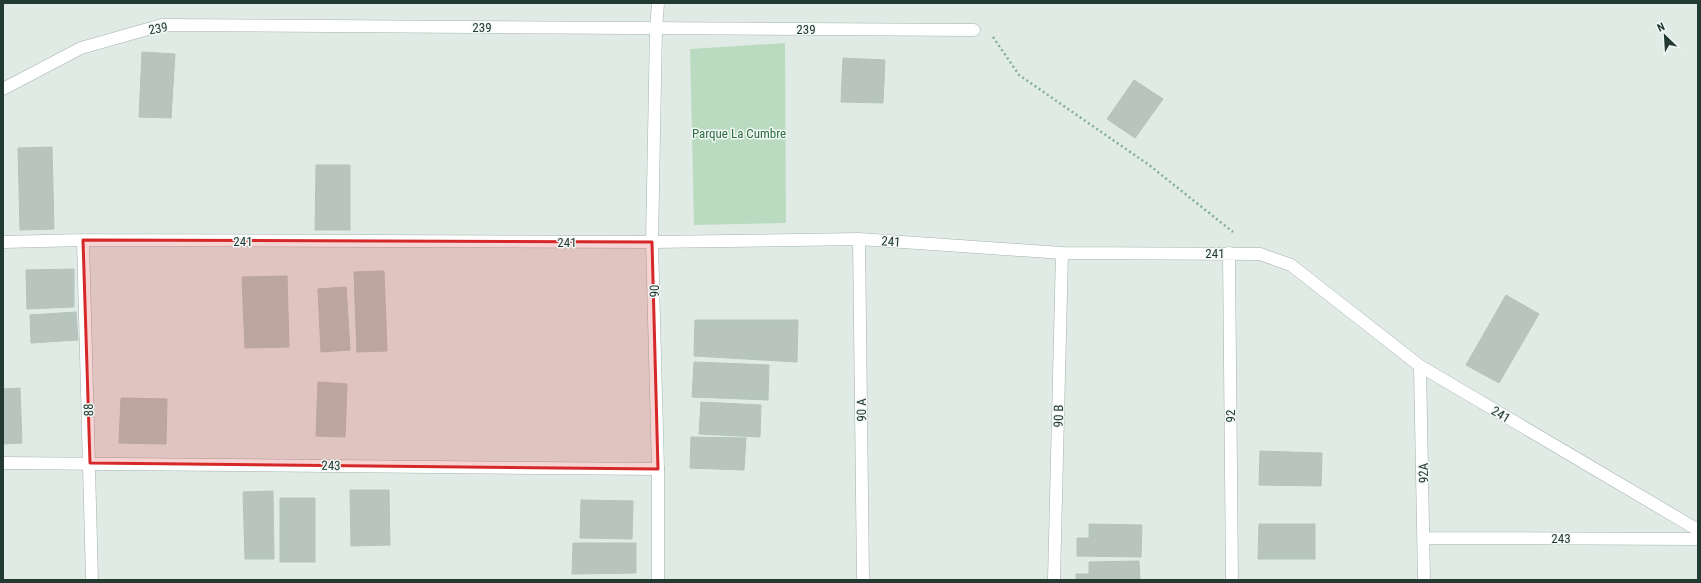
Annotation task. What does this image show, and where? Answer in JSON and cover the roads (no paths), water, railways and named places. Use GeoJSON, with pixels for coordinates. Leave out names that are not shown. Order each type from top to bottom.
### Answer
{"type":"FeatureCollection","features":[{"type":"Feature","properties":{"kind":"street","name":"90"},"geometry":{"type":"LineString","coordinates":[[658,3],[656,29],[652,242],[658,469],[658,580]]}},
{"type":"Feature","properties":{"kind":"street","name":"239"},"geometry":{"type":"LineString","coordinates":[[3,89],[80,48],[162,25],[974,30]]}},
{"type":"Feature","properties":{"kind":"street","name":"241"},"geometry":{"type":"LineString","coordinates":[[3,242],[83,240],[652,242],[859,239],[1062,253],[1229,252],[1260,254],[1292,265],[1420,366],[1698,530]]}},
{"type":"Feature","properties":{"kind":"street","name":"90 A"},"geometry":{"type":"LineString","coordinates":[[859,239],[863,580]]}},
{"type":"Feature","properties":{"kind":"street","name":"88"},"geometry":{"type":"LineString","coordinates":[[83,240],[92,580]]}},
{"type":"Feature","properties":{"kind":"street","name":"92"},"geometry":{"type":"LineString","coordinates":[[1229,252],[1232,580]]}},
{"type":"Feature","properties":{"kind":"street","name":"90 B"},"geometry":{"type":"LineString","coordinates":[[1054,580],[1062,253]]}},
{"type":"Feature","properties":{"kind":"street","name":"92A"},"geometry":{"type":"LineString","coordinates":[[1420,366],[1424,580]]}},
{"type":"Feature","properties":{"kind":"street","name":"243"},"geometry":{"type":"LineString","coordinates":[[3,463],[658,469]]}},
{"type":"Feature","properties":{"kind":"street","name":"243"},"geometry":{"type":"LineString","coordinates":[[1424,538],[1698,539]]}},
{"type":"Feature","properties":{"kind":"park label","name":"Parque La Cumbre"},"geometry":{"type":"Point","coordinates":[739,133]}}]}
